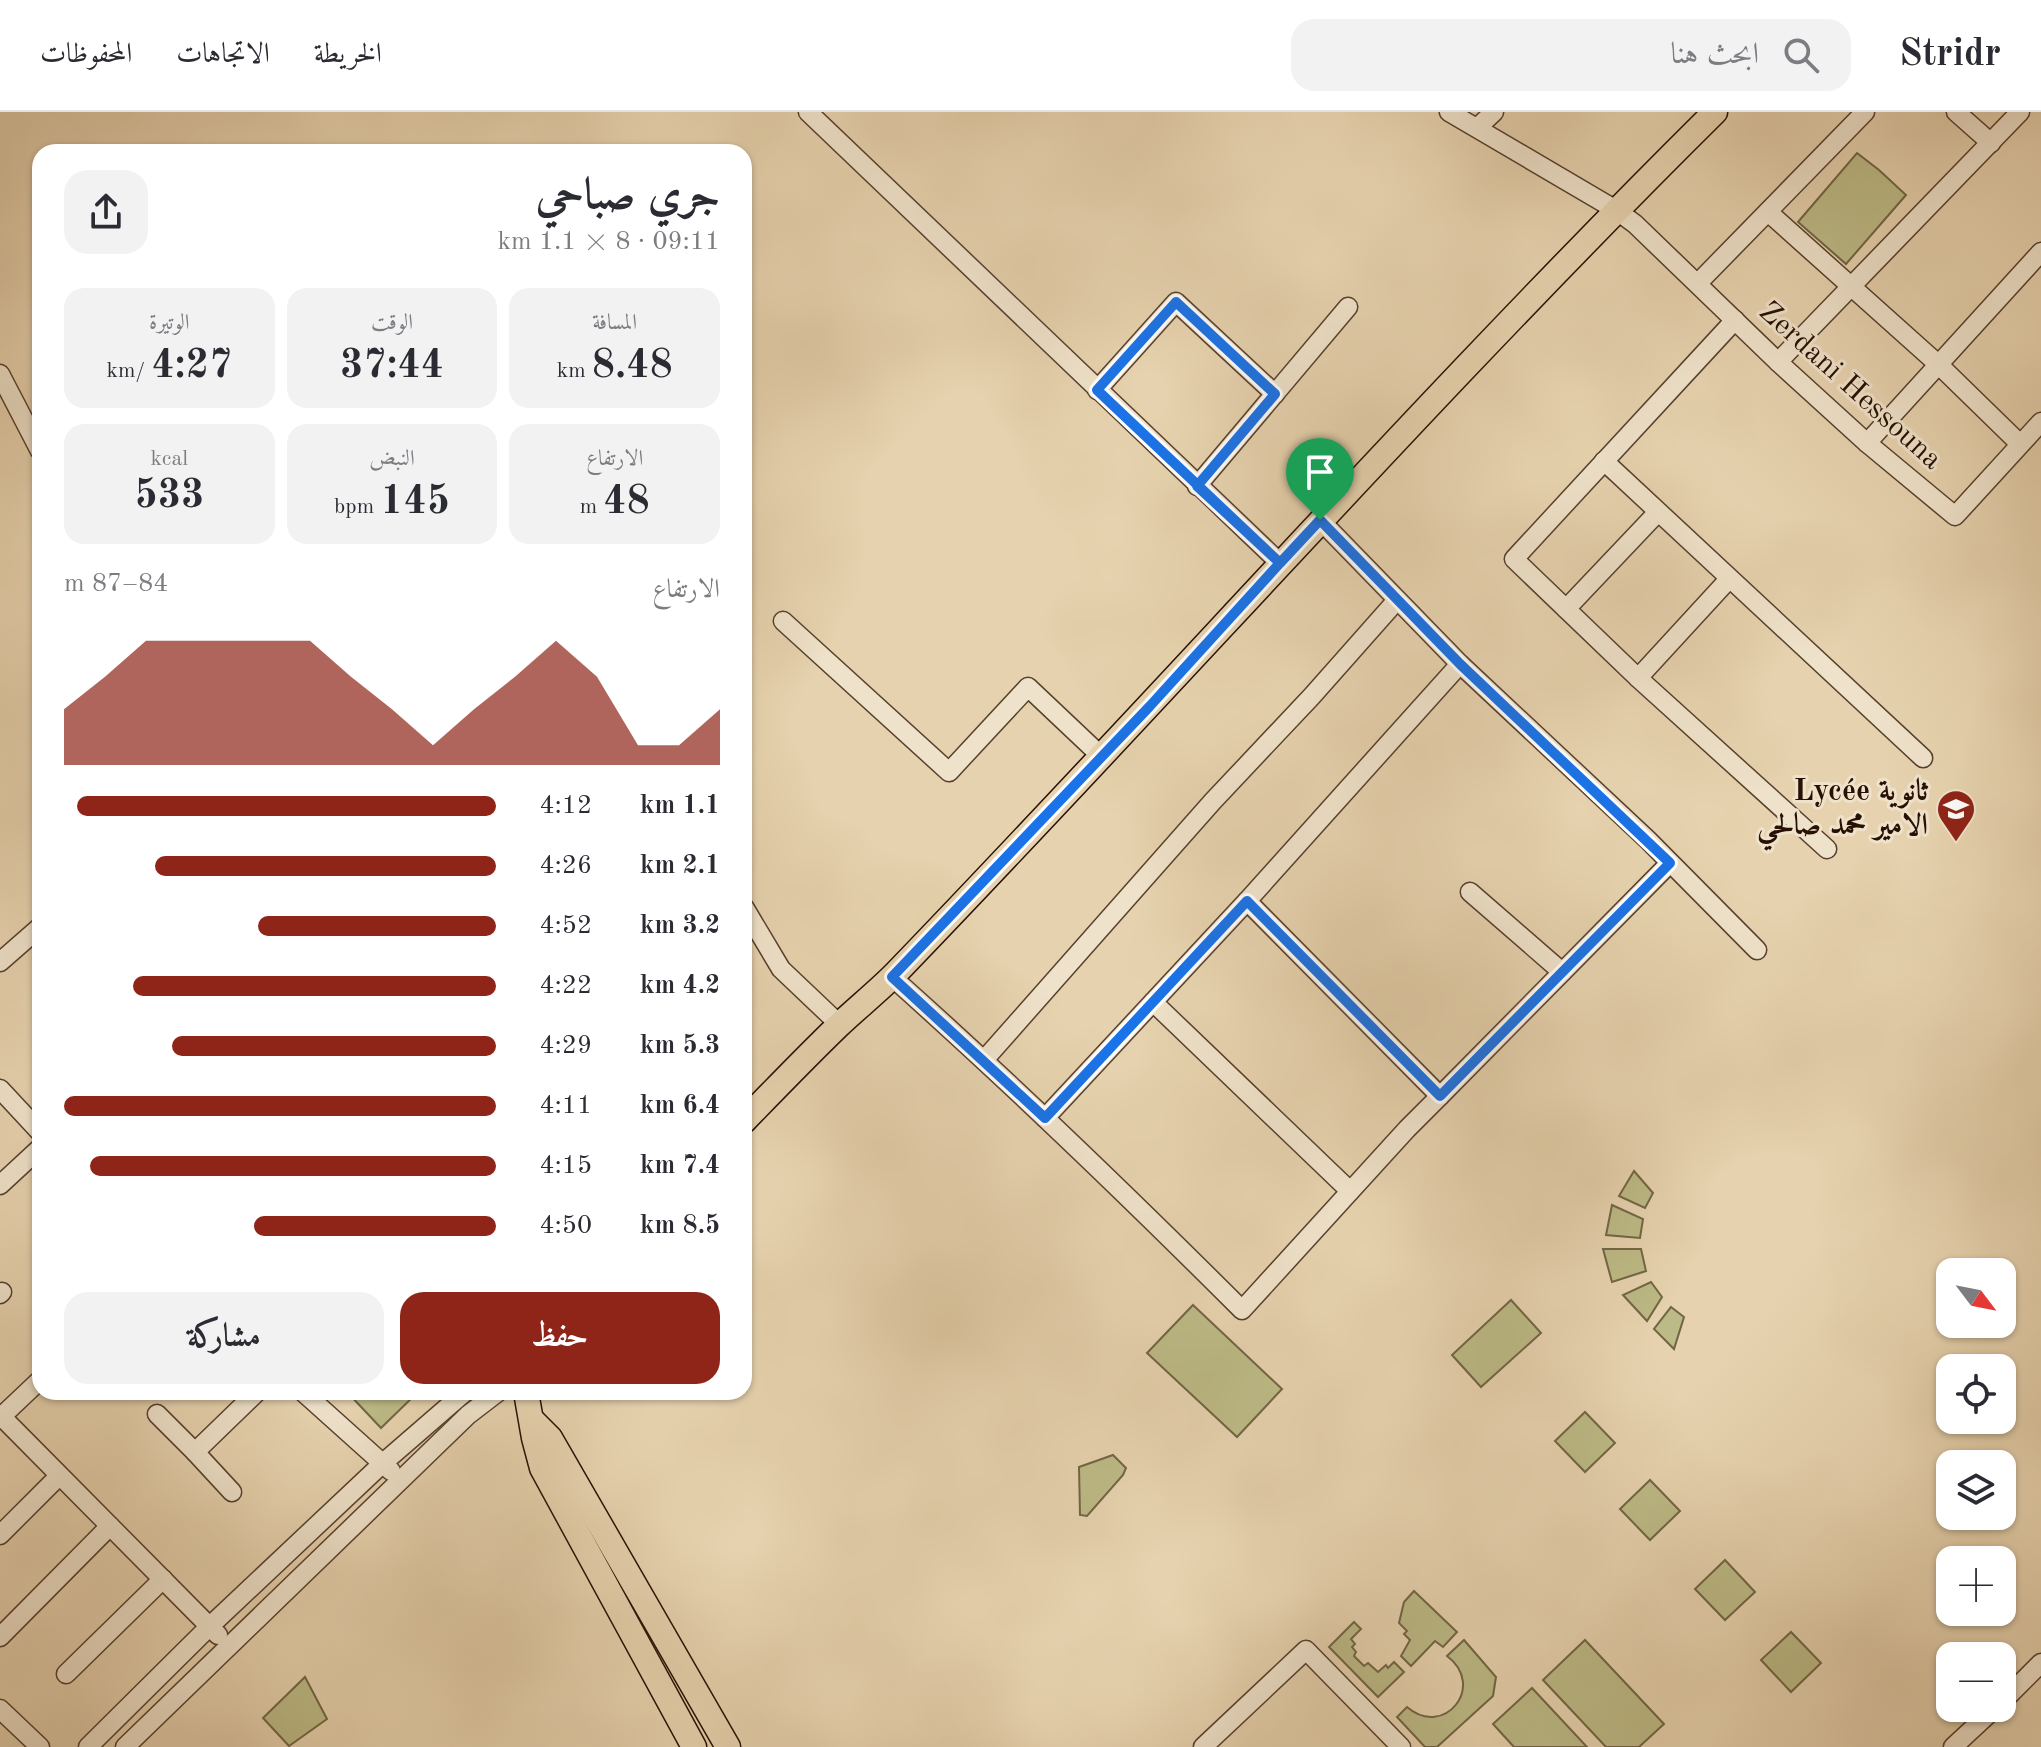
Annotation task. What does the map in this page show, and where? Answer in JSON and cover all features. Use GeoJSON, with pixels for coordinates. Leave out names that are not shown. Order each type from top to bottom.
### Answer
{"type":"FeatureCollection","features":[{"type":"Feature","properties":{"kind":"main road"},"geometry":{"type":"LineString","coordinates":[[752,1113],[892,977],[1320,520],[1616,210],[1715,112]]}},
{"type":"Feature","properties":{"kind":"main road"},"geometry":{"type":"LineString","coordinates":[[528,1400],[542,1468],[694,1747]]}},
{"type":"Feature","properties":{"kind":"main road"},"geometry":{"type":"LineString","coordinates":[[532,1419],[550,1438],[728,1747]]}},
{"type":"Feature","properties":{"kind":"street"},"geometry":{"type":"LineString","coordinates":[[808,112],[1280,563]]}},
{"type":"Feature","properties":{"kind":"street","name":"Zerdani Hessouna"},"geometry":{"type":"LineString","coordinates":[[1449,112],[1635,224],[1778,362],[1867,443],[1955,516],[2041,422]]}},
{"type":"Feature","properties":{"kind":"street"},"geometry":{"type":"LineString","coordinates":[[1478,127],[1494,112]]}},
{"type":"Feature","properties":{"kind":"street"},"geometry":{"type":"LineString","coordinates":[[1698,283],[1865,112]]}},
{"type":"Feature","properties":{"kind":"street"},"geometry":{"type":"LineString","coordinates":[[1956,112],[1991,143]]}},
{"type":"Feature","properties":{"kind":"street"},"geometry":{"type":"LineString","coordinates":[[1778,362],[2020,112]]}},
{"type":"Feature","properties":{"kind":"street"},"geometry":{"type":"LineString","coordinates":[[1768,212],[1939,365],[2020,444]]}},
{"type":"Feature","properties":{"kind":"street"},"geometry":{"type":"LineString","coordinates":[[1867,443],[2041,252]]}},
{"type":"Feature","properties":{"kind":"street"},"geometry":{"type":"LineString","coordinates":[[1097,390],[1176,302],[1275,394]]}},
{"type":"Feature","properties":{"kind":"street"},"geometry":{"type":"LineString","coordinates":[[1197,486],[1348,307]]}},
{"type":"Feature","properties":{"kind":"street"},"geometry":{"type":"LineString","coordinates":[[1735,320],[1514,559],[1638,678],[1827,849]]}},
{"type":"Feature","properties":{"kind":"street"},"geometry":{"type":"LineString","coordinates":[[0,374],[32,436]]}},
{"type":"Feature","properties":{"kind":"street"},"geometry":{"type":"LineString","coordinates":[[1604,461],[1923,758]]}},
{"type":"Feature","properties":{"kind":"street"},"geometry":{"type":"LineString","coordinates":[[1566,609],[1658,512]]}},
{"type":"Feature","properties":{"kind":"street"},"geometry":{"type":"LineString","coordinates":[[1320,520],[1460,664],[1757,950]]}},
{"type":"Feature","properties":{"kind":"street"},"geometry":{"type":"LineString","coordinates":[[1638,678],[1729,579]]}},
{"type":"Feature","properties":{"kind":"street"},"geometry":{"type":"LineString","coordinates":[[984,1060],[1213,801],[1397,600]]}},
{"type":"Feature","properties":{"kind":"street"},"geometry":{"type":"LineString","coordinates":[[783,621],[949,772],[1028,687],[1101,756]]}},
{"type":"Feature","properties":{"kind":"street"},"geometry":{"type":"LineString","coordinates":[[1045,1118],[1247,901],[1460,664]]}},
{"type":"Feature","properties":{"kind":"street"},"geometry":{"type":"LineString","coordinates":[[892,977],[1045,1118],[1242,1310],[1440,1096],[1670,863]]}},
{"type":"Feature","properties":{"kind":"street"},"geometry":{"type":"LineString","coordinates":[[1470,892],[1562,972]]}},
{"type":"Feature","properties":{"kind":"street"},"geometry":{"type":"LineString","coordinates":[[1247,901],[1440,1096]]}},
{"type":"Feature","properties":{"kind":"street"},"geometry":{"type":"LineString","coordinates":[[752,920],[781,969],[840,1025]]}},
{"type":"Feature","properties":{"kind":"street"},"geometry":{"type":"LineString","coordinates":[[0,962],[32,934]]}},
{"type":"Feature","properties":{"kind":"street"},"geometry":{"type":"LineString","coordinates":[[1153,1002],[1350,1191]]}},
{"type":"Feature","properties":{"kind":"street"},"geometry":{"type":"LineString","coordinates":[[0,1089],[32,1123]]}},
{"type":"Feature","properties":{"kind":"street"},"geometry":{"type":"LineString","coordinates":[[0,1185],[32,1155]]}},
{"type":"Feature","properties":{"kind":"street"},"geometry":{"type":"LineString","coordinates":[[32,1387],[1,1416],[229,1645]]}},
{"type":"Feature","properties":{"kind":"street"},"geometry":{"type":"LineString","coordinates":[[195,1452],[249,1400]]}},
{"type":"Feature","properties":{"kind":"street"},"geometry":{"type":"LineString","coordinates":[[312,1400],[401,1482]]}},
{"type":"Feature","properties":{"kind":"street"},"geometry":{"type":"LineString","coordinates":[[88,1747],[210,1626],[383,1463],[456,1400]]}},
{"type":"Feature","properties":{"kind":"street"},"geometry":{"type":"LineString","coordinates":[[125,1747],[468,1415],[488,1400]]}},
{"type":"Feature","properties":{"kind":"street"},"geometry":{"type":"LineString","coordinates":[[157,1414],[232,1492]]}},
{"type":"Feature","properties":{"kind":"street"},"geometry":{"type":"LineString","coordinates":[[0,1535],[59,1476]]}},
{"type":"Feature","properties":{"kind":"street"},"geometry":{"type":"LineString","coordinates":[[0,1637],[110,1526]]}},
{"type":"Feature","properties":{"kind":"street"},"geometry":{"type":"LineString","coordinates":[[66,1674],[163,1579]]}},
{"type":"Feature","properties":{"kind":"street"},"geometry":{"type":"LineString","coordinates":[[1203,1747],[1306,1650],[1401,1747]]}},
{"type":"Feature","properties":{"kind":"street"},"geometry":{"type":"LineString","coordinates":[[2016,1688],[2041,1663]]}},
{"type":"Feature","properties":{"kind":"street"},"geometry":{"type":"LineString","coordinates":[[0,1709],[40,1747]]}},
{"type":"Feature","properties":{"kind":"street"},"geometry":{"type":"LineString","coordinates":[[1953,1747],[1980,1722]]}},
{"type":"Feature","properties":{"kind":"shaded area"},"geometry":{"type":"Polygon","coordinates":[[[1857,153],[1906,195],[1846,264],[1798,222],[1857,153]]]}},
{"type":"Feature","properties":{"kind":"shaded area"},"geometry":{"type":"Polygon","coordinates":[[[1634,1171],[1653,1193],[1645,1208],[1619,1196],[1634,1171]]]}},
{"type":"Feature","properties":{"kind":"shaded area"},"geometry":{"type":"Polygon","coordinates":[[[1612,1205],[1643,1219],[1640,1238],[1606,1235],[1612,1205]]]}},
{"type":"Feature","properties":{"kind":"shaded area"},"geometry":{"type":"Polygon","coordinates":[[[1603,1249],[1641,1249],[1646,1271],[1612,1282],[1603,1249]]]}},
{"type":"Feature","properties":{"kind":"shaded area"},"geometry":{"type":"Polygon","coordinates":[[[1651,1282],[1662,1297],[1647,1321],[1623,1295],[1651,1282]]]}},
{"type":"Feature","properties":{"kind":"shaded area"},"geometry":{"type":"Polygon","coordinates":[[[1511,1300],[1541,1333],[1481,1387],[1452,1355],[1511,1300]]]}},
{"type":"Feature","properties":{"kind":"shaded area"},"geometry":{"type":"Polygon","coordinates":[[[1193,1305],[1282,1389],[1237,1437],[1147,1353],[1193,1305]]]}},
{"type":"Feature","properties":{"kind":"shaded area"},"geometry":{"type":"Polygon","coordinates":[[[1671,1307],[1684,1317],[1674,1349],[1654,1329],[1671,1307]]]}},
{"type":"Feature","properties":{"kind":"shaded area"},"geometry":{"type":"Polygon","coordinates":[[[355,1400],[410,1400],[381,1428],[355,1400]]]}},
{"type":"Feature","properties":{"kind":"shaded area"},"geometry":{"type":"Polygon","coordinates":[[[1585,1412],[1615,1443],[1585,1472],[1555,1441],[1585,1412]]]}},
{"type":"Feature","properties":{"kind":"shaded area"},"geometry":{"type":"Polygon","coordinates":[[[1113,1455],[1126,1468],[1123,1475],[1087,1516],[1080,1515],[1079,1467],[1113,1455]]]}},
{"type":"Feature","properties":{"kind":"shaded area"},"geometry":{"type":"Polygon","coordinates":[[[1650,1480],[1680,1511],[1650,1540],[1620,1509],[1650,1480]]]}},
{"type":"Feature","properties":{"kind":"shaded area"},"geometry":{"type":"Polygon","coordinates":[[[1725,1560],[1755,1592],[1725,1620],[1695,1589],[1725,1560]]]}},
{"type":"Feature","properties":{"kind":"shaded area"},"geometry":{"type":"Polygon","coordinates":[[[1414,1591],[1457,1632],[1443,1647],[1435,1641],[1411,1666],[1401,1656],[1410,1640],[1399,1623],[1404,1602],[1414,1591]]]}},
{"type":"Feature","properties":{"kind":"shaded area"},"geometry":{"type":"Polygon","coordinates":[[[1354,1622],[1361,1629],[1351,1639],[1355,1644],[1352,1647],[1356,1652],[1354,1656],[1364,1666],[1368,1663],[1378,1672],[1394,1662],[1404,1672],[1378,1697],[1329,1647],[1354,1622]]]}},
{"type":"Feature","properties":{"kind":"shaded area"},"geometry":{"type":"Polygon","coordinates":[[[1791,1632],[1821,1663],[1791,1692],[1761,1660],[1791,1632]]]}},
{"type":"Feature","properties":{"kind":"shaded area"},"geometry":{"type":"Polygon","coordinates":[[[1464,1640],[1496,1677],[1493,1696],[1437,1747],[1425,1747],[1397,1717],[1407,1707],[1421,1715],[1434,1717],[1456,1705],[1462,1694],[1463,1681],[1458,1668],[1447,1656],[1464,1640]]]}},
{"type":"Feature","properties":{"kind":"shaded area"},"geometry":{"type":"Polygon","coordinates":[[[1585,1640],[1664,1724],[1639,1747],[1606,1747],[1543,1680],[1585,1640]]]}},
{"type":"Feature","properties":{"kind":"shaded area"},"geometry":{"type":"Polygon","coordinates":[[[305,1677],[327,1719],[289,1746],[263,1718],[305,1677]]]}},
{"type":"Feature","properties":{"kind":"shaded area"},"geometry":{"type":"Polygon","coordinates":[[[1532,1688],[1587,1747],[1514,1747],[1493,1724],[1532,1688]]]}},
{"type":"Feature","properties":{"kind":"place","name":"Lycée ثانوية الامير محمد صالحي"},"geometry":{"type":"Point","coordinates":[1956,843]}},
{"type":"Feature","properties":{"kind":"route"},"geometry":{"type":"LineString","coordinates":[[1320,520],[1280,563],[1197,486],[1275,394],[1176,302],[1097,390],[1197,486],[1280,563],[1150,706],[892,977],[1045,1118],[1247,901],[1440,1096],[1670,863],[1460,664],[1320,520]]}}]}
